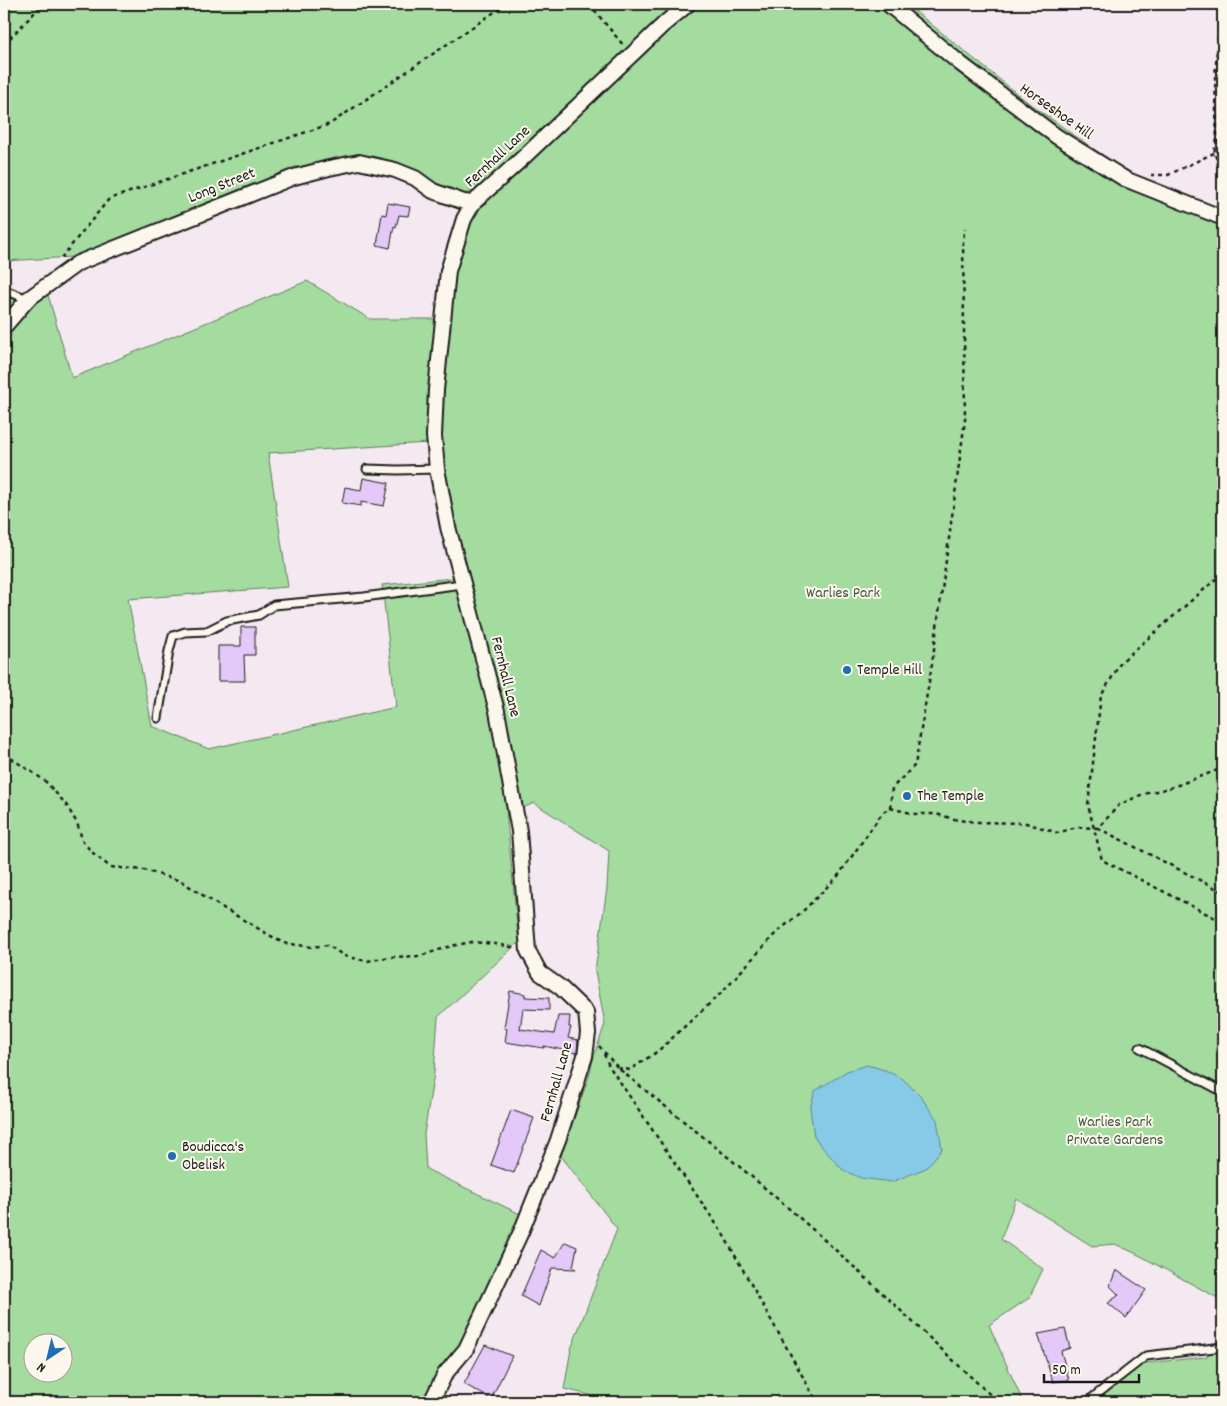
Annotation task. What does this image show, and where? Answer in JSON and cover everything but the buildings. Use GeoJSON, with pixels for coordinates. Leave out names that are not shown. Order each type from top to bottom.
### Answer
{"type":"FeatureCollection","features":[{"type":"Feature","properties":{"kind":"street","name":"Fernhall Lane"},"geometry":{"type":"LineString","coordinates":[[431,1402],[446,1374],[466,1349],[521,1232],[558,1140],[585,1056],[587,1037],[586,1012],[540,973],[528,951],[519,832],[497,711],[462,584],[448,527],[437,469],[434,436],[436,390],[448,272],[464,219],[473,203],[664,24],[688,4]]}},
{"type":"Feature","properties":{"kind":"street","name":"Horseshoe Hill"},"geometry":{"type":"LineString","coordinates":[[888,4],[961,64],[1056,136],[1125,180],[1223,218]]}},
{"type":"Feature","properties":{"kind":"street","name":"Long Street"},"geometry":{"type":"LineString","coordinates":[[4,327],[28,299],[78,263],[294,176],[359,162],[395,170],[415,178],[433,191],[464,202],[473,203]]}},
{"type":"Feature","properties":{"kind":"lane"},"geometry":{"type":"LineString","coordinates":[[4,290],[28,299]]}},
{"type":"Feature","properties":{"kind":"lane"},"geometry":{"type":"LineString","coordinates":[[367,469],[437,469]]}},
{"type":"Feature","properties":{"kind":"lane"},"geometry":{"type":"LineString","coordinates":[[158,718],[173,636],[185,632],[207,630],[227,621],[259,615],[274,605],[364,597],[462,584]]}},
{"type":"Feature","properties":{"kind":"lane"},"geometry":{"type":"LineString","coordinates":[[1140,1048],[1223,1092]]}},
{"type":"Feature","properties":{"kind":"lane"},"geometry":{"type":"LineString","coordinates":[[1087,1402],[1146,1356],[1223,1347]]}},
{"type":"Feature","properties":{"kind":"path"},"geometry":{"type":"LineString","coordinates":[[4,44],[43,4]]}},
{"type":"Feature","properties":{"kind":"path"},"geometry":{"type":"LineString","coordinates":[[59,261],[109,199],[330,124],[502,7],[503,4]]}},
{"type":"Feature","properties":{"kind":"path"},"geometry":{"type":"LineString","coordinates":[[588,4],[631,55]]}},
{"type":"Feature","properties":{"kind":"path"},"geometry":{"type":"LineString","coordinates":[[1220,4],[1215,79],[1217,139],[1214,153],[1223,172]]}},
{"type":"Feature","properties":{"kind":"path"},"geometry":{"type":"LineString","coordinates":[[1150,175],[1168,175],[1214,153],[1223,153]]}},
{"type":"Feature","properties":{"kind":"path"},"geometry":{"type":"LineString","coordinates":[[890,808],[892,788],[914,765],[932,664],[964,430],[963,240],[965,228]]}},
{"type":"Feature","properties":{"kind":"path"},"geometry":{"type":"LineString","coordinates":[[1223,574],[1121,662],[1101,696],[1088,805],[1096,828],[1102,860],[1223,922]]}},
{"type":"Feature","properties":{"kind":"path"},"geometry":{"type":"LineString","coordinates":[[4,756],[6,755],[44,780],[65,803],[77,823],[83,842],[93,853],[110,866],[144,870],[181,881],[283,943],[312,947],[328,945],[344,956],[368,961],[390,957],[420,956],[451,946],[472,942],[496,944],[528,951]]}},
{"type":"Feature","properties":{"kind":"path"},"geometry":{"type":"LineString","coordinates":[[1096,828],[1119,805],[1144,794],[1170,788],[1223,768]]}},
{"type":"Feature","properties":{"kind":"path"},"geometry":{"type":"LineString","coordinates":[[890,808],[895,811],[915,814],[936,814],[958,820],[1026,823],[1058,833],[1076,827],[1096,828],[1223,892]]}},
{"type":"Feature","properties":{"kind":"path"},"geometry":{"type":"LineString","coordinates":[[618,1068],[630,1070],[658,1051],[720,994],[776,933],[803,911],[838,876],[883,812],[890,808]]}},
{"type":"Feature","properties":{"kind":"path"},"geometry":{"type":"LineString","coordinates":[[587,1037],[597,1044],[618,1068],[773,1195],[885,1296],[938,1348],[998,1402]]}},
{"type":"Feature","properties":{"kind":"path"},"geometry":{"type":"LineString","coordinates":[[603,1051],[609,1066],[723,1234],[817,1402]]}},
{"type":"Feature","properties":{"kind":"green space"},"geometry":{"type":"Polygon","coordinates":[[[4,4],[906,4],[1030,104],[1138,180],[1223,217],[1223,1301],[1115,1244],[1092,1246],[1016,1198],[1001,1239],[1043,1269],[1029,1298],[989,1325],[1023,1402],[601,1402],[590,1395],[564,1389],[571,1349],[617,1229],[561,1156],[605,1024],[595,971],[607,888],[609,851],[534,803],[523,808],[506,810],[520,941],[438,1017],[434,1073],[424,1134],[426,1169],[520,1214],[439,1402],[4,1402],[4,292],[48,295],[72,378],[307,281],[370,319],[439,319],[476,207],[477,189],[460,196],[438,187],[417,171],[397,164],[295,167],[73,257],[4,261],[4,4]],[[428,443],[268,453],[288,587],[128,599],[152,726],[209,749],[396,707],[382,585],[453,578],[440,520],[428,443]]]}},
{"type":"Feature","properties":{"kind":"green space"},"geometry":{"type":"Polygon","coordinates":[[[1223,1340],[1223,1402],[1092,1402],[1136,1364],[1206,1357],[1223,1340]]]}},
{"type":"Feature","properties":{"kind":"water"},"geometry":{"type":"Polygon","coordinates":[[[867,1065],[885,1070],[903,1079],[921,1097],[937,1120],[942,1149],[926,1168],[892,1182],[861,1178],[843,1170],[814,1136],[810,1109],[815,1091],[847,1071],[867,1065]]]}},
{"type":"Feature","properties":{"kind":"place","name":"Temple Hill"},"geometry":{"type":"Point","coordinates":[847,670]}},
{"type":"Feature","properties":{"kind":"place","name":"The Temple"},"geometry":{"type":"Point","coordinates":[907,796]}},
{"type":"Feature","properties":{"kind":"place","name":"Boudicca's Obelisk"},"geometry":{"type":"Point","coordinates":[172,1156]}},
{"type":"Feature","properties":{"kind":"park label","name":"Warlies Park"},"geometry":{"type":"Point","coordinates":[843,593]}},
{"type":"Feature","properties":{"kind":"park label","name":"Warlies Park Private Gardens"},"geometry":{"type":"Point","coordinates":[1115,1131]}}]}
